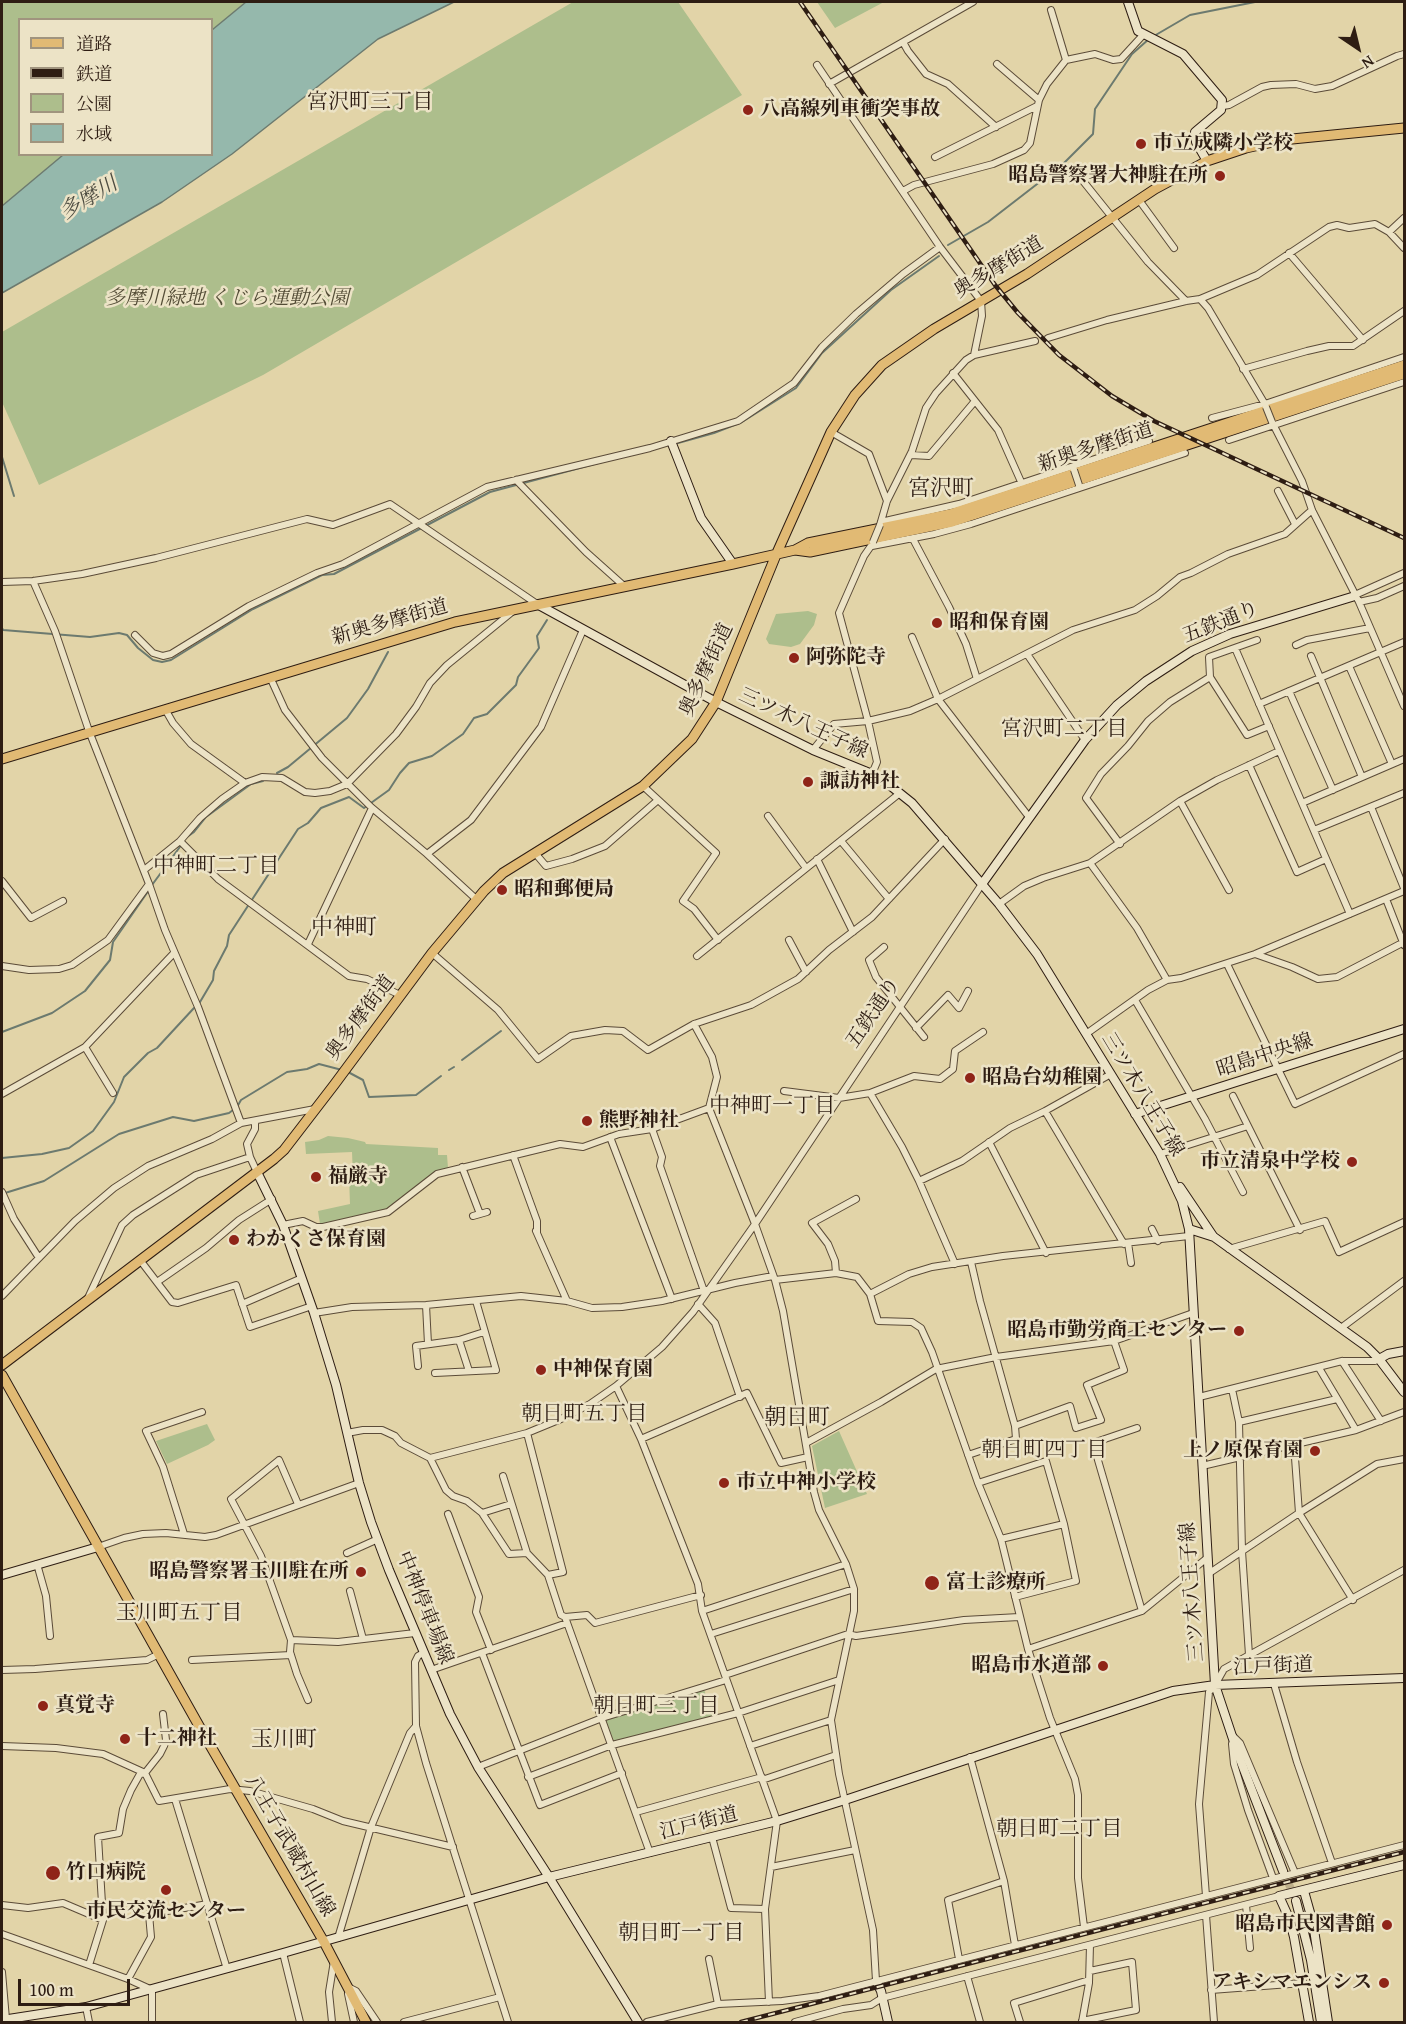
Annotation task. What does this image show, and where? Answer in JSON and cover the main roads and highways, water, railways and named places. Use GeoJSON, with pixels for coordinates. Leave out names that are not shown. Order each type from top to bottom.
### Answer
{"type":"FeatureCollection","features":[{"type":"Feature","properties":{"kind":"main road"},"geometry":{"type":"LineString","coordinates":[[1128,2],[1137,29],[1183,54],[1222,100],[1221,111],[1195,132],[1196,142],[1207,161]]}},
{"type":"Feature","properties":{"kind":"main road","name":"奥多摩街道"},"geometry":{"type":"LineString","coordinates":[[2,1365],[284,1150],[432,953],[476,899],[502,873],[643,786],[692,739],[716,702],[776,555],[831,432],[855,395],[882,365],[909,345],[1028,274],[1139,200],[1207,161],[1246,148],[1282,140],[1404,128]]}},
{"type":"Feature","properties":{"kind":"main road","name":"新奥多摩街道"},"geometry":{"type":"LineString","coordinates":[[2,759],[455,622],[776,555],[795,550],[808,543],[917,522],[972,508],[1404,365]]}},
{"type":"Feature","properties":{"kind":"main road","name":"新奥多摩街道"},"geometry":{"type":"LineString","coordinates":[[795,550],[810,552],[952,522],[1404,374]]}},
{"type":"Feature","properties":{"kind":"main road"},"geometry":{"type":"LineString","coordinates":[[672,444],[701,518],[734,564]]}},
{"type":"Feature","properties":{"kind":"main road","name":"五鉄通り"},"geometry":{"type":"LineString","coordinates":[[982,884],[1084,740],[1131,692],[1192,651],[1230,634],[1275,619],[1356,598]]}},
{"type":"Feature","properties":{"kind":"main road","name":"三ツ木八王子線"},"geometry":{"type":"LineString","coordinates":[[537,604],[716,702],[813,750],[872,774],[900,793],[945,839],[999,904],[1036,954],[1160,1154],[1182,1201],[1189,1232],[1215,1685],[1283,1871]]}},
{"type":"Feature","properties":{"kind":"main road","name":"昭島中央線"},"geometry":{"type":"LineString","coordinates":[[1135,1114],[1404,1029]]}},
{"type":"Feature","properties":{"kind":"main road"},"geometry":{"type":"LineString","coordinates":[[1168,1169],[1214,1237],[1341,1328],[1379,1359],[1404,1392]]}},
{"type":"Feature","properties":{"kind":"main road","name":"中神停車場線"},"geometry":{"type":"LineString","coordinates":[[257,1172],[283,1225],[313,1309],[336,1385],[359,1483],[378,1539],[450,1714],[478,1767],[638,2022]]}},
{"type":"Feature","properties":{"kind":"main road"},"geometry":{"type":"LineString","coordinates":[[1189,1232],[1214,1237]]}},
{"type":"Feature","properties":{"kind":"main road"},"geometry":{"type":"LineString","coordinates":[[1379,1359],[1398,1351],[1404,1351]]}},
{"type":"Feature","properties":{"kind":"main road","name":"八王子武蔵村山線"},"geometry":{"type":"LineString","coordinates":[[2,1375],[324,1942],[366,2022]]}},
{"type":"Feature","properties":{"kind":"main road"},"geometry":{"type":"LineString","coordinates":[[2,1575],[98,1547]]}},
{"type":"Feature","properties":{"kind":"main road","name":"江戸街道"},"geometry":{"type":"LineString","coordinates":[[4,2019],[86,2007],[549,1877],[777,1821],[1173,1691],[1215,1685],[1404,1678]]}},
{"type":"Feature","properties":{"kind":"main road"},"geometry":{"type":"LineString","coordinates":[[1309,2022],[1292,1926],[1279,1896],[1404,1865]]}},
{"type":"Feature","properties":{"kind":"main road"},"geometry":{"type":"LineString","coordinates":[[1304,1891],[1313,1923],[1328,2022]]}},
{"type":"Feature","properties":{"kind":"main road"},"geometry":{"type":"LineString","coordinates":[[1296,1901],[1311,1960],[1321,2022]]}},
{"type":"Feature","properties":{"kind":"main road"},"geometry":{"type":"LineString","coordinates":[[876,1981],[881,1991],[888,2022]]}},
{"type":"Feature","properties":{"kind":"water","name":"多摩川"},"geometry":{"type":"Polygon","coordinates":[[[246,2],[454,2],[378,39],[232,154],[162,202],[2,293],[2,206],[62,156],[213,156],[213,29],[246,2]]]}},
{"type":"Feature","properties":{"kind":"waterway"},"geometry":{"type":"LineString","coordinates":[[1154,36],[1190,15],[1255,2]]}},
{"type":"Feature","properties":{"kind":"waterway"},"geometry":{"type":"LineString","coordinates":[[948,245],[988,222],[1063,164],[1093,134],[1095,109],[1132,54],[1149,39]]}},
{"type":"Feature","properties":{"kind":"waterway"},"geometry":{"type":"LineString","coordinates":[[678,443],[742,422],[796,388],[822,353],[891,290],[939,256]]}},
{"type":"Feature","properties":{"kind":"waterway"},"geometry":{"type":"LineString","coordinates":[[2,457],[14,496]]}},
{"type":"Feature","properties":{"kind":"waterway"},"geometry":{"type":"LineString","coordinates":[[2,628],[3,630],[90,637],[119,633],[127,635],[153,660],[162,662],[171,660],[253,609],[322,575],[334,574],[490,492],[602,462]]}},
{"type":"Feature","properties":{"kind":"waterway"},"geometry":{"type":"LineString","coordinates":[[200,1002],[213,980],[214,971],[227,946],[229,935],[298,829],[308,823],[321,808],[349,797],[364,808],[389,790],[409,763],[432,756],[463,734],[474,718],[487,714],[516,685],[518,677],[539,648],[537,636],[547,620]]}},
{"type":"Feature","properties":{"kind":"waterway"},"geometry":{"type":"LineString","coordinates":[[277,773],[288,767],[347,718],[368,689],[388,652]]}},
{"type":"Feature","properties":{"kind":"waterway"},"geometry":{"type":"LineString","coordinates":[[187,837],[206,817],[251,784],[263,781]]}},
{"type":"Feature","properties":{"kind":"waterway"},"geometry":{"type":"LineString","coordinates":[[152,885],[182,844]]}},
{"type":"Feature","properties":{"kind":"waterway"},"geometry":{"type":"LineString","coordinates":[[2,1032],[52,1013],[85,991],[110,960],[113,942],[149,890]]}},
{"type":"Feature","properties":{"kind":"waterway"},"geometry":{"type":"LineString","coordinates":[[2,1158],[42,1154],[69,1148],[93,1131],[114,1102],[124,1077],[148,1053],[157,1048],[194,1008]]}},
{"type":"Feature","properties":{"kind":"waterway"},"geometry":{"type":"LineString","coordinates":[[462,1060],[501,1031]]}},
{"type":"Feature","properties":{"kind":"waterway"},"geometry":{"type":"LineString","coordinates":[[5,1193],[44,1181],[119,1134],[173,1117],[194,1121],[229,1113],[237,1107],[241,1100],[287,1072],[307,1069],[319,1064],[342,1070]]}},
{"type":"Feature","properties":{"kind":"waterway"},"geometry":{"type":"LineString","coordinates":[[449,1070],[454,1067]]}},
{"type":"Feature","properties":{"kind":"waterway"},"geometry":{"type":"LineString","coordinates":[[348,1072],[363,1080],[369,1097],[416,1095],[441,1076]]}},
{"type":"Feature","properties":{"kind":"tunnel"},"geometry":{"type":"LineString","coordinates":[[1283,1871],[1295,1898]]}},
{"type":"Feature","properties":{"kind":"railway"},"geometry":{"type":"LineString","coordinates":[[800,2],[995,285],[1018,313],[1059,355],[1112,396],[1154,421],[1404,538]]}},
{"type":"Feature","properties":{"kind":"railway"},"geometry":{"type":"LineString","coordinates":[[741,2022],[1404,1852]]}},
{"type":"Feature","properties":{"kind":"place","name":"八高線列車衝突事故"},"geometry":{"type":"Point","coordinates":[748,110]}},
{"type":"Feature","properties":{"kind":"place","name":"市立成隣小学校"},"geometry":{"type":"Point","coordinates":[1141,144]}},
{"type":"Feature","properties":{"kind":"place","name":"昭島警察署大神駐在所"},"geometry":{"type":"Point","coordinates":[1220,176]}},
{"type":"Feature","properties":{"kind":"place","name":"昭和保育園"},"geometry":{"type":"Point","coordinates":[937,623]}},
{"type":"Feature","properties":{"kind":"place","name":"阿弥陀寺"},"geometry":{"type":"Point","coordinates":[794,658]}},
{"type":"Feature","properties":{"kind":"place","name":"諏訪神社"},"geometry":{"type":"Point","coordinates":[808,782]}},
{"type":"Feature","properties":{"kind":"place","name":"昭和郵便局"},"geometry":{"type":"Point","coordinates":[502,890]}},
{"type":"Feature","properties":{"kind":"place","name":"昭島台幼稚園"},"geometry":{"type":"Point","coordinates":[970,1078]}},
{"type":"Feature","properties":{"kind":"place","name":"熊野神社"},"geometry":{"type":"Point","coordinates":[587,1121]}},
{"type":"Feature","properties":{"kind":"place","name":"市立清泉中学校"},"geometry":{"type":"Point","coordinates":[1352,1162]}},
{"type":"Feature","properties":{"kind":"place","name":"福厳寺"},"geometry":{"type":"Point","coordinates":[316,1177]}},
{"type":"Feature","properties":{"kind":"place","name":"わかくさ保育園"},"geometry":{"type":"Point","coordinates":[234,1240]}},
{"type":"Feature","properties":{"kind":"place","name":"昭島市勤労商工センター"},"geometry":{"type":"Point","coordinates":[1239,1331]}},
{"type":"Feature","properties":{"kind":"place","name":"中神保育園"},"geometry":{"type":"Point","coordinates":[541,1370]}},
{"type":"Feature","properties":{"kind":"place","name":"上ノ原保育園"},"geometry":{"type":"Point","coordinates":[1315,1451]}},
{"type":"Feature","properties":{"kind":"place","name":"市立中神小学校"},"geometry":{"type":"Point","coordinates":[724,1483]}},
{"type":"Feature","properties":{"kind":"place","name":"昭島警察署玉川駐在所"},"geometry":{"type":"Point","coordinates":[361,1572]}},
{"type":"Feature","properties":{"kind":"place","name":"富士診療所"},"geometry":{"type":"Point","coordinates":[932,1583]}},
{"type":"Feature","properties":{"kind":"place","name":"昭島市水道部"},"geometry":{"type":"Point","coordinates":[1103,1666]}},
{"type":"Feature","properties":{"kind":"place","name":"真覚寺"},"geometry":{"type":"Point","coordinates":[43,1706]}},
{"type":"Feature","properties":{"kind":"place","name":"十二神社"},"geometry":{"type":"Point","coordinates":[125,1739]}},
{"type":"Feature","properties":{"kind":"place","name":"竹口病院"},"geometry":{"type":"Point","coordinates":[53,1873]}},
{"type":"Feature","properties":{"kind":"place","name":"市民交流センター"},"geometry":{"type":"Point","coordinates":[166,1890]}},
{"type":"Feature","properties":{"kind":"place","name":"昭島市民図書館"},"geometry":{"type":"Point","coordinates":[1387,1925]}},
{"type":"Feature","properties":{"kind":"place","name":"アキシマエンシス"},"geometry":{"type":"Point","coordinates":[1384,1983]}},
{"type":"Feature","properties":{"kind":"district","name":"宮沢町三丁目"},"geometry":{"type":"Point","coordinates":[370,103]}},
{"type":"Feature","properties":{"kind":"district","name":"宮沢町"},"geometry":{"type":"Point","coordinates":[941,489]}},
{"type":"Feature","properties":{"kind":"district","name":"宮沢町二丁目"},"geometry":{"type":"Point","coordinates":[1064,730]}},
{"type":"Feature","properties":{"kind":"district","name":"中神町二丁目"},"geometry":{"type":"Point","coordinates":[216,867]}},
{"type":"Feature","properties":{"kind":"district","name":"中神町"},"geometry":{"type":"Point","coordinates":[344,928]}},
{"type":"Feature","properties":{"kind":"district","name":"中神町一丁目"},"geometry":{"type":"Point","coordinates":[772,1107]}},
{"type":"Feature","properties":{"kind":"district","name":"朝日町五丁目"},"geometry":{"type":"Point","coordinates":[584,1415]}},
{"type":"Feature","properties":{"kind":"district","name":"朝日町"},"geometry":{"type":"Point","coordinates":[797,1418]}},
{"type":"Feature","properties":{"kind":"district","name":"朝日町四丁目"},"geometry":{"type":"Point","coordinates":[1044,1451]}},
{"type":"Feature","properties":{"kind":"district","name":"玉川町五丁目"},"geometry":{"type":"Point","coordinates":[179,1614]}},
{"type":"Feature","properties":{"kind":"district","name":"朝日町三丁目"},"geometry":{"type":"Point","coordinates":[656,1707]}},
{"type":"Feature","properties":{"kind":"district","name":"玉川町"},"geometry":{"type":"Point","coordinates":[284,1740]}},
{"type":"Feature","properties":{"kind":"district","name":"朝日町二丁目"},"geometry":{"type":"Point","coordinates":[1059,1830]}},
{"type":"Feature","properties":{"kind":"district","name":"朝日町一丁目"},"geometry":{"type":"Point","coordinates":[681,1934]}},
{"type":"Feature","properties":{"kind":"park label","name":"多摩川緑地 くじら運動公園"},"geometry":{"type":"Point","coordinates":[227,299]}}]}
